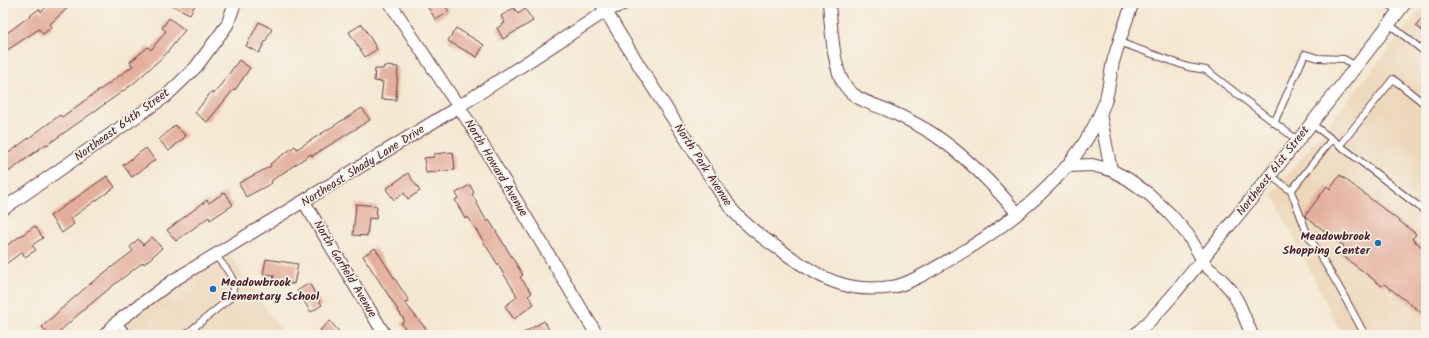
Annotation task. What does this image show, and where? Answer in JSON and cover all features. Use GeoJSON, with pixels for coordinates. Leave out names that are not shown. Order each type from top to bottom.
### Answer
{"type":"FeatureCollection","features":[{"type":"Feature","properties":{"kind":"street","name":"Northeast 64th Street"},"geometry":{"type":"LineString","coordinates":[[3,210],[166,96],[196,67],[223,31],[227,25],[235,3]]}},
{"type":"Feature","properties":{"kind":"street","name":"North Howard Avenue"},"geometry":{"type":"LineString","coordinates":[[390,3],[470,124],[597,335]]}},
{"type":"Feature","properties":{"kind":"street","name":"Northeast Shady Lane Drive"},"geometry":{"type":"LineString","coordinates":[[105,335],[117,322],[174,280],[458,107],[604,7],[625,3]]}},
{"type":"Feature","properties":{"kind":"street"},"geometry":{"type":"LineString","coordinates":[[829,3],[837,69],[848,90],[860,100],[903,118],[932,133],[949,145],[997,188],[1017,213]]}},
{"type":"Feature","properties":{"kind":"street"},"geometry":{"type":"LineString","coordinates":[[1125,3],[1127,18]]}},
{"type":"Feature","properties":{"kind":"street","name":"North Park Avenue"},"geometry":{"type":"LineString","coordinates":[[604,7],[623,42],[733,211],[773,245],[810,271],[826,279],[845,285],[878,289],[895,287],[908,282],[978,242],[1040,195],[1068,166],[1080,150],[1100,114],[1105,101],[1119,42],[1133,3]]}},
{"type":"Feature","properties":{"kind":"street","name":"Northeast 61st Street"},"geometry":{"type":"LineString","coordinates":[[1135,335],[1152,320],[1180,288],[1401,7]]}},
{"type":"Feature","properties":{"kind":"street"},"geometry":{"type":"LineString","coordinates":[[1100,114],[1111,170]]}},
{"type":"Feature","properties":{"kind":"street"},"geometry":{"type":"LineString","coordinates":[[1068,166],[1092,165],[1111,170],[1128,179],[1150,195],[1170,214],[1188,235],[1208,267],[1231,290],[1239,304],[1252,335]]}},
{"type":"Feature","properties":{"kind":"street","name":"North Garfield Avenue"},"geometry":{"type":"LineString","coordinates":[[304,202],[385,335]]}},
{"type":"Feature","properties":{"kind":"lane"},"geometry":{"type":"LineString","coordinates":[[1387,3],[1401,7]]}},
{"type":"Feature","properties":{"kind":"lane"},"geometry":{"type":"LineString","coordinates":[[1389,24],[1426,53]]}},
{"type":"Feature","properties":{"kind":"lane"},"geometry":{"type":"LineString","coordinates":[[1119,42],[1188,67],[1206,70],[1222,80],[1297,140]]}},
{"type":"Feature","properties":{"kind":"lane"},"geometry":{"type":"LineString","coordinates":[[1274,123],[1305,54],[1318,58],[1344,59],[1356,66]]}},
{"type":"Feature","properties":{"kind":"lane"},"geometry":{"type":"LineString","coordinates":[[1340,145],[1393,78],[1426,105]]}},
{"type":"Feature","properties":{"kind":"lane"},"geometry":{"type":"LineString","coordinates":[[1311,123],[1426,212]]}},
{"type":"Feature","properties":{"kind":"lane"},"geometry":{"type":"LineString","coordinates":[[1291,191],[1332,139]]}},
{"type":"Feature","properties":{"kind":"lane"},"geometry":{"type":"LineString","coordinates":[[1270,175],[1291,191],[1307,233],[1365,335]]}},
{"type":"Feature","properties":{"kind":"lane"},"geometry":{"type":"LineString","coordinates":[[186,335],[229,299],[234,292],[234,280],[215,255]]}},
{"type":"Feature","properties":{"kind":"lane"},"geometry":{"type":"LineString","coordinates":[[117,322],[128,335]]}},
{"type":"Feature","properties":{"kind":"shaded area"},"geometry":{"type":"Polygon","coordinates":[[[1426,3],[1426,335],[1342,335],[1272,194],[1426,3]]]}},
{"type":"Feature","properties":{"kind":"shaded area","name":"Meadowbrook Elementary School"},"geometry":{"type":"Polygon","coordinates":[[[228,253],[284,335],[114,335],[130,321],[228,253]]]}},
{"type":"Feature","properties":{"kind":"building"},"geometry":{"type":"Polygon","coordinates":[[[51,3],[73,3],[50,24],[52,27],[43,34],[39,29],[3,53],[3,36],[39,9],[41,12],[51,3]]]}},
{"type":"Feature","properties":{"kind":"building"},"geometry":{"type":"Polygon","coordinates":[[[167,3],[196,3],[190,14],[167,3]]]}},
{"type":"Feature","properties":{"kind":"building"},"geometry":{"type":"Polygon","coordinates":[[[425,3],[443,3],[449,11],[436,20],[425,3]]]}},
{"type":"Feature","properties":{"kind":"building"},"geometry":{"type":"Polygon","coordinates":[[[514,8],[518,14],[525,9],[533,21],[503,39],[497,28],[505,23],[501,16],[514,8]]]}},
{"type":"Feature","properties":{"kind":"building"},"geometry":{"type":"Polygon","coordinates":[[[1426,13],[1426,34],[1416,26],[1426,13]]]}},
{"type":"Feature","properties":{"kind":"building"},"geometry":{"type":"Polygon","coordinates":[[[169,18],[185,30],[166,54],[133,84],[47,145],[46,144],[3,176],[3,157],[60,115],[62,117],[133,66],[130,62],[148,47],[151,50],[166,31],[162,28],[169,18]]]}},
{"type":"Feature","properties":{"kind":"building"},"geometry":{"type":"Polygon","coordinates":[[[259,22],[272,29],[259,53],[246,46],[259,22]]]}},
{"type":"Feature","properties":{"kind":"building"},"geometry":{"type":"Polygon","coordinates":[[[362,24],[377,49],[365,57],[349,32],[362,24]]]}},
{"type":"Feature","properties":{"kind":"building"},"geometry":{"type":"Polygon","coordinates":[[[456,28],[484,45],[477,57],[448,41],[456,28]]]}},
{"type":"Feature","properties":{"kind":"building"},"geometry":{"type":"Polygon","coordinates":[[[239,60],[250,68],[235,90],[234,89],[207,122],[195,113],[211,92],[214,94],[239,60]]]}},
{"type":"Feature","properties":{"kind":"building"},"geometry":{"type":"Polygon","coordinates":[[[384,66],[398,67],[396,100],[381,99],[383,82],[374,81],[375,69],[383,69],[384,66]]]}},
{"type":"Feature","properties":{"kind":"building"},"geometry":{"type":"Polygon","coordinates":[[[362,108],[370,120],[312,156],[311,154],[271,181],[272,183],[246,197],[239,183],[271,166],[270,164],[295,146],[297,149],[362,108]]]}},
{"type":"Feature","properties":{"kind":"building"},"geometry":{"type":"Polygon","coordinates":[[[175,125],[186,136],[169,151],[159,140],[175,125]]]}},
{"type":"Feature","properties":{"kind":"building"},"geometry":{"type":"Polygon","coordinates":[[[146,148],[155,160],[132,177],[123,165],[146,148]]]}},
{"type":"Feature","properties":{"kind":"building"},"geometry":{"type":"Polygon","coordinates":[[[453,152],[455,170],[426,173],[424,158],[434,157],[434,154],[453,152]]]}},
{"type":"Feature","properties":{"kind":"building"},"geometry":{"type":"Polygon","coordinates":[[[408,173],[420,191],[408,199],[404,193],[394,200],[386,189],[408,173]]]}},
{"type":"Feature","properties":{"kind":"building","name":"Meadowbrook Shopping Center"},"geometry":{"type":"Polygon","coordinates":[[[1340,175],[1416,234],[1412,239],[1426,250],[1426,316],[1384,284],[1382,286],[1339,253],[1344,246],[1305,216],[1327,186],[1330,189],[1340,175]]]}},
{"type":"Feature","properties":{"kind":"building"},"geometry":{"type":"Polygon","coordinates":[[[107,176],[115,187],[70,219],[74,224],[62,233],[50,216],[107,176]]]}},
{"type":"Feature","properties":{"kind":"building"},"geometry":{"type":"Polygon","coordinates":[[[470,185],[474,193],[472,194],[487,222],[489,220],[523,275],[520,277],[532,293],[528,296],[534,304],[514,319],[505,306],[517,297],[515,292],[468,217],[465,219],[455,200],[458,198],[456,193],[470,185]]]}},
{"type":"Feature","properties":{"kind":"building"},"geometry":{"type":"Polygon","coordinates":[[[225,192],[233,205],[210,220],[209,217],[176,241],[167,230],[207,200],[209,203],[225,192]]]}},
{"type":"Feature","properties":{"kind":"building"},"geometry":{"type":"Polygon","coordinates":[[[356,204],[377,206],[376,219],[369,218],[367,236],[353,235],[356,204]]]}},
{"type":"Feature","properties":{"kind":"building"},"geometry":{"type":"Polygon","coordinates":[[[35,226],[43,238],[32,245],[36,250],[25,257],[22,252],[3,266],[3,248],[35,226]]]}},
{"type":"Feature","properties":{"kind":"building"},"geometry":{"type":"Polygon","coordinates":[[[152,237],[162,248],[144,264],[143,262],[110,288],[56,335],[49,335],[42,327],[91,283],[133,251],[130,247],[138,239],[143,245],[152,237]]]}},
{"type":"Feature","properties":{"kind":"building"},"geometry":{"type":"Polygon","coordinates":[[[375,248],[409,301],[405,303],[431,335],[410,335],[401,323],[405,321],[363,256],[375,248]]]}},
{"type":"Feature","properties":{"kind":"building"},"geometry":{"type":"Polygon","coordinates":[[[266,259],[298,264],[294,284],[273,280],[274,275],[263,274],[266,259]]]}},
{"type":"Feature","properties":{"kind":"building"},"geometry":{"type":"Polygon","coordinates":[[[309,283],[322,305],[311,312],[297,291],[309,283]]]}},
{"type":"Feature","properties":{"kind":"building"},"geometry":{"type":"Polygon","coordinates":[[[330,321],[342,335],[324,335],[320,330],[330,321]]]}},
{"type":"Feature","properties":{"kind":"building"},"geometry":{"type":"Polygon","coordinates":[[[544,321],[552,335],[520,335],[544,321]]]}},
{"type":"Feature","properties":{"kind":"place","name":"Meadowbrook Shopping Center"},"geometry":{"type":"Point","coordinates":[1378,243]}},
{"type":"Feature","properties":{"kind":"place","name":"Meadowbrook Elementary School"},"geometry":{"type":"Point","coordinates":[213,289]}}]}
